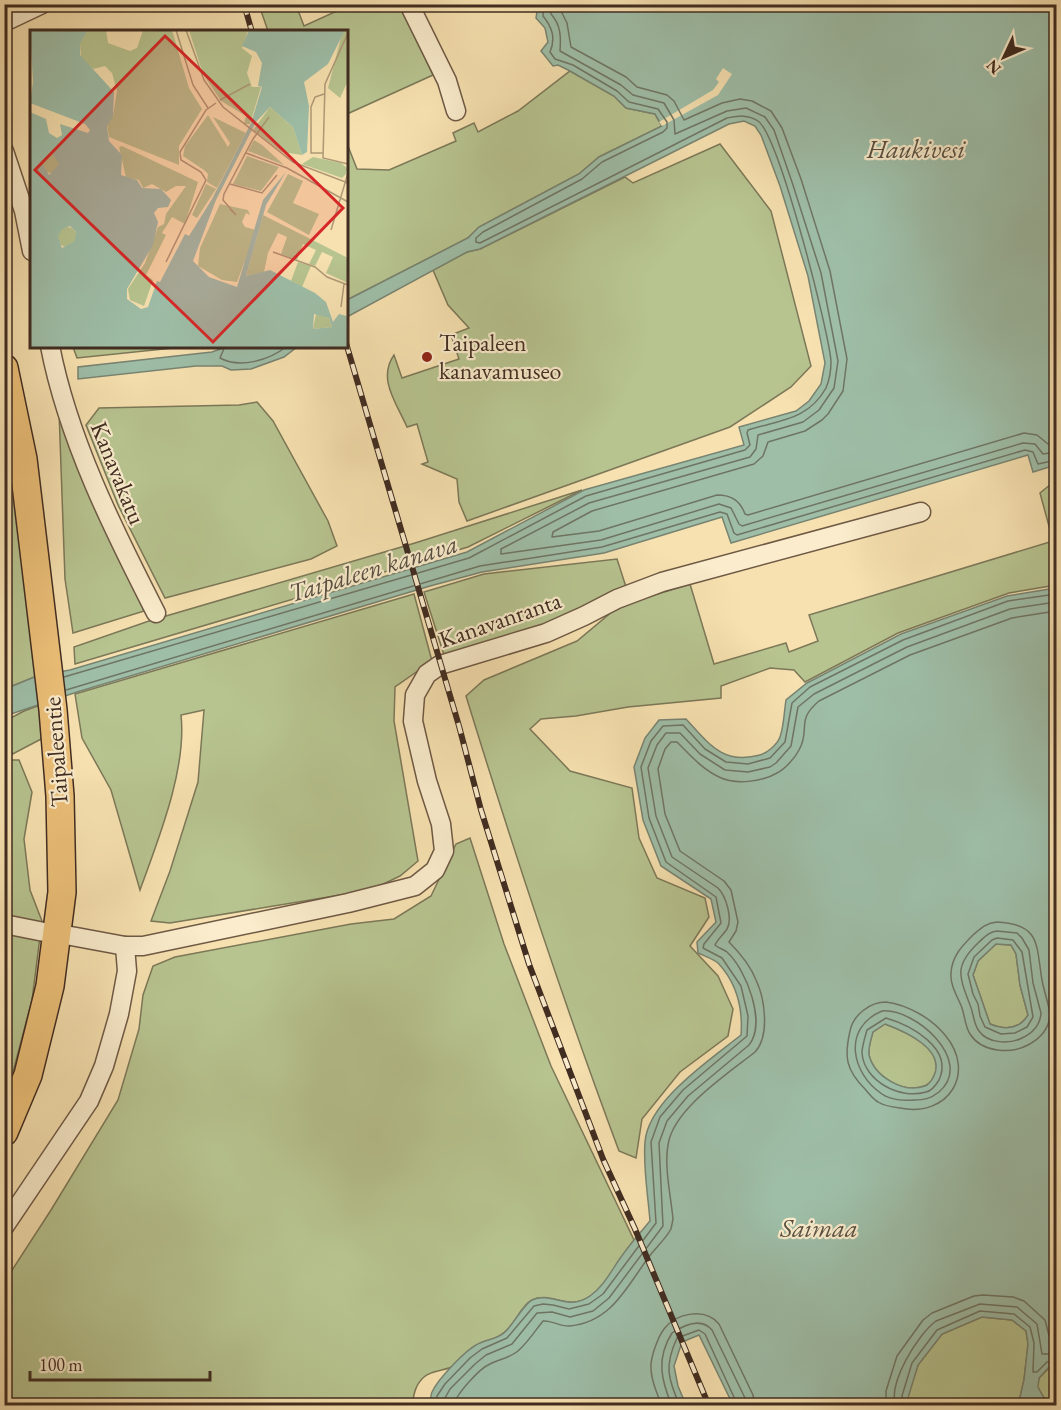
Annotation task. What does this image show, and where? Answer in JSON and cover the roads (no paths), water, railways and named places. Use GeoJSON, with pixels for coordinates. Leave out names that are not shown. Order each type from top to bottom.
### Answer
{"type":"FeatureCollection","features":[{"type":"Feature","properties":{"kind":"highway","name":"Taipaleentie"},"geometry":{"type":"LineString","coordinates":[[4,368],[23,459],[45,633],[60,796],[62,892],[50,986],[28,1075],[4,1132]]}},
{"type":"Feature","properties":{"kind":"street"},"geometry":{"type":"LineString","coordinates":[[4,22],[42,4]]}},
{"type":"Feature","properties":{"kind":"street"},"geometry":{"type":"LineString","coordinates":[[410,4],[447,81],[456,111]]}},
{"type":"Feature","properties":{"kind":"street"},"geometry":{"type":"LineString","coordinates":[[4,151],[24,211],[30,240]]}},
{"type":"Feature","properties":{"kind":"street","name":"Kanavakatu"},"geometry":{"type":"LineString","coordinates":[[50,348],[58,386],[95,486],[156,613]]}},
{"type":"Feature","properties":{"kind":"street","name":"Kanavanranta"},"geometry":{"type":"LineString","coordinates":[[71,936],[125,946],[143,946],[348,903],[415,886],[435,870],[444,851],[441,824],[427,781],[413,722],[415,695],[427,674],[440,664],[546,633],[616,599],[662,582],[921,512]]}},
{"type":"Feature","properties":{"kind":"street"},"geometry":{"type":"LineString","coordinates":[[4,924],[44,932]]}},
{"type":"Feature","properties":{"kind":"street"},"geometry":{"type":"LineString","coordinates":[[4,1227],[89,1101],[104,1066],[119,1014],[127,971],[125,946]]}},
{"type":"Feature","properties":{"kind":"water","name":"Haukivesi"},"geometry":{"type":"Polygon","coordinates":[[[538,5],[1056,5],[1056,465],[1033,472],[1028,455],[731,543],[722,517],[604,553],[482,572],[77,692],[5,716],[5,689],[37,676],[70,670],[467,552],[584,490],[744,445],[739,427],[796,411],[809,401],[821,384],[825,363],[808,276],[780,186],[761,135],[755,126],[744,121],[729,124],[480,249],[467,252],[348,316],[348,299],[468,238],[479,227],[579,174],[599,157],[662,126],[655,114],[626,108],[614,96],[558,65],[553,66],[541,51],[548,42],[545,28],[536,18],[538,5]]]}},
{"type":"Feature","properties":{"kind":"water"},"geometry":{"type":"Polygon","coordinates":[[[223,348],[296,348],[284,357],[251,369],[231,370],[222,366],[196,366],[78,379],[78,367],[212,352],[223,348]]]}},
{"type":"Feature","properties":{"kind":"water","name":"Saimaa"},"geometry":{"type":"Polygon","coordinates":[[[1056,588],[1056,1367],[1049,1367],[1039,1378],[1038,1387],[1044,1398],[1056,1400],[1056,1405],[1011,1405],[1020,1397],[1024,1380],[1028,1344],[1026,1331],[1012,1320],[982,1317],[942,1334],[918,1365],[908,1398],[912,1405],[733,1405],[699,1335],[682,1342],[674,1366],[678,1386],[686,1405],[432,1405],[432,1392],[453,1364],[474,1346],[502,1334],[532,1300],[546,1298],[574,1302],[590,1296],[603,1283],[624,1252],[650,1221],[645,1172],[645,1142],[657,1111],[683,1082],[741,1035],[740,1006],[730,980],[717,962],[698,953],[697,942],[716,922],[711,899],[661,866],[643,820],[634,767],[645,738],[659,720],[686,719],[702,737],[726,755],[747,757],[763,754],[779,740],[786,700],[807,683],[901,634],[1007,596],[1056,588]],[[996,944],[978,961],[973,975],[990,1024],[1001,1027],[1016,1026],[1028,1015],[1020,985],[1016,954],[1011,945],[996,944]],[[885,1024],[873,1032],[869,1046],[872,1063],[883,1076],[899,1085],[916,1088],[928,1085],[934,1076],[936,1066],[934,1057],[921,1042],[885,1024]]]}},
{"type":"Feature","properties":{"kind":"railway"},"geometry":{"type":"LineString","coordinates":[[244,4],[251,30]]}},
{"type":"Feature","properties":{"kind":"railway"},"geometry":{"type":"LineString","coordinates":[[347,348],[459,726],[481,810],[529,964],[603,1159],[635,1229],[709,1406]]}},
{"type":"Feature","properties":{"kind":"place","name":"Taipaleen kanavamuseo"},"geometry":{"type":"Point","coordinates":[427,357]}},
{"type":"Feature","properties":{"kind":"water label","name":"Taipaleen kanava"},"geometry":{"type":"Point","coordinates":[373,568]}}]}
